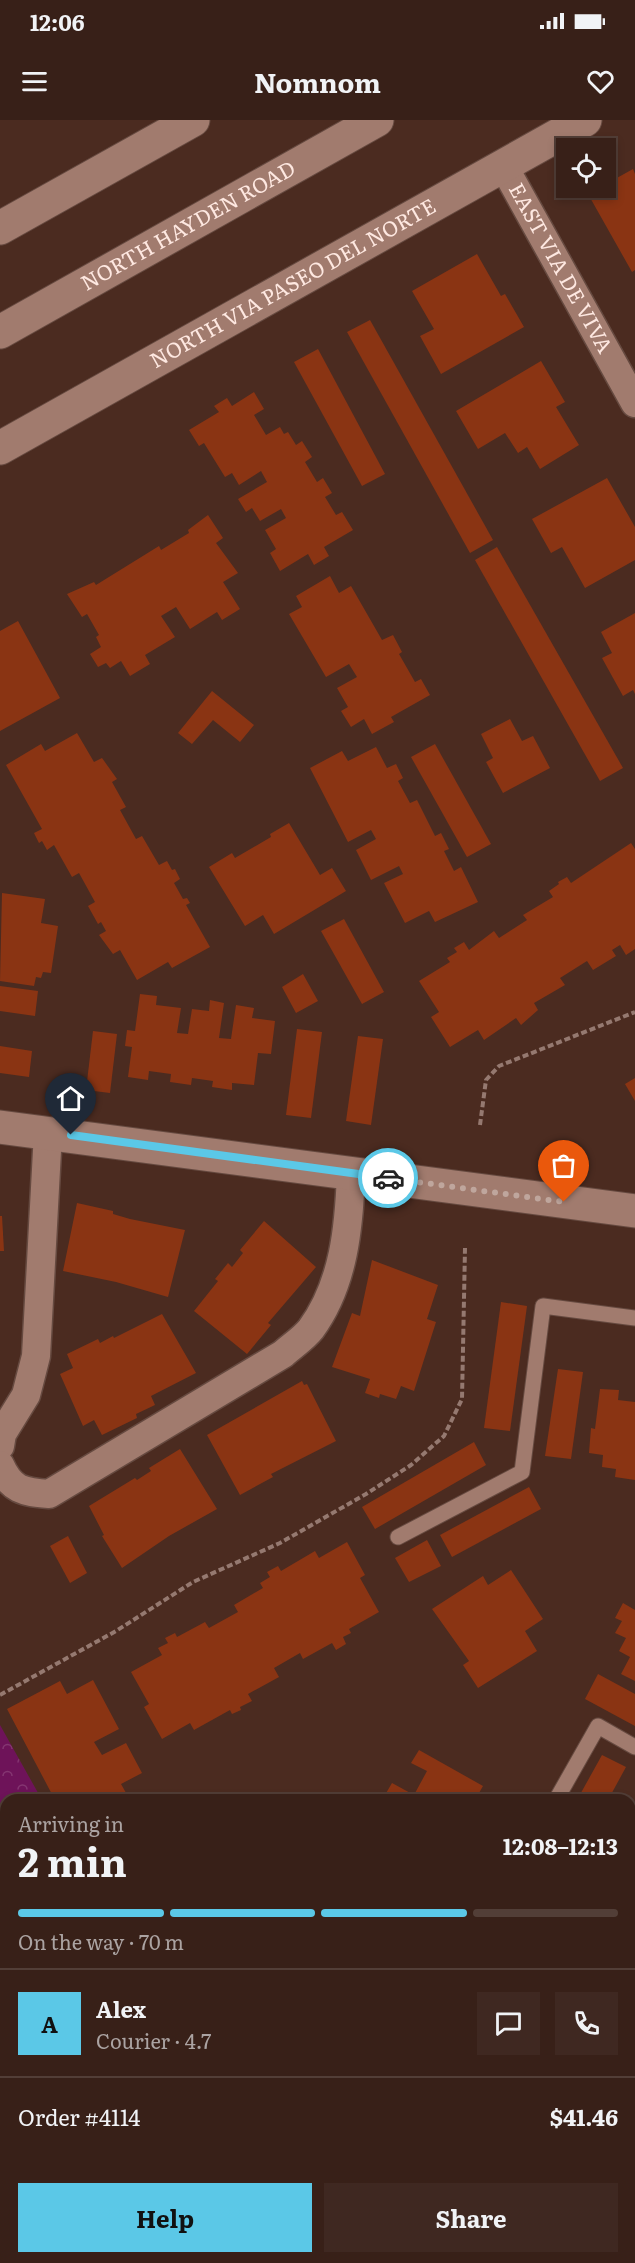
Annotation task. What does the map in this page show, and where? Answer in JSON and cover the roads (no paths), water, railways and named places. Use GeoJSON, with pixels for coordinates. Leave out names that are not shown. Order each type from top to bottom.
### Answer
{"type":"FeatureCollection","features":[{"type":"Feature","properties":{"kind":"street"},"geometry":{"type":"LineString","coordinates":[[0,228],[193,120]]}},
{"type":"Feature","properties":{"kind":"street","name":"NORTH HAYDEN ROAD"},"geometry":{"type":"LineString","coordinates":[[0,332],[376,120]]}},
{"type":"Feature","properties":{"kind":"street","name":"NORTH VIA PASEO DEL NORTE"},"geometry":{"type":"LineString","coordinates":[[0,448],[585,120]]}},
{"type":"Feature","properties":{"kind":"street","name":"EAST VIA DE VIVA"},"geometry":{"type":"LineString","coordinates":[[502,165],[635,403]]}},
{"type":"Feature","properties":{"kind":"street"},"geometry":{"type":"LineString","coordinates":[[0,1127],[635,1211]]}},
{"type":"Feature","properties":{"kind":"street"},"geometry":{"type":"LineString","coordinates":[[0,1446],[2,1434],[26,1395],[36,1356],[48,1132]]}},
{"type":"Feature","properties":{"kind":"street"},"geometry":{"type":"LineString","coordinates":[[0,1465],[8,1481],[27,1492],[49,1494],[283,1354],[310,1330],[329,1300],[342,1262],[350,1204],[351,1173]]}},
{"type":"Feature","properties":{"kind":"lane"},"geometry":{"type":"LineString","coordinates":[[398,1537],[522,1472],[543,1306],[635,1318]]}},
{"type":"Feature","properties":{"kind":"lane"},"geometry":{"type":"LineString","coordinates":[[559,1794],[598,1726],[635,1747]]}}]}
